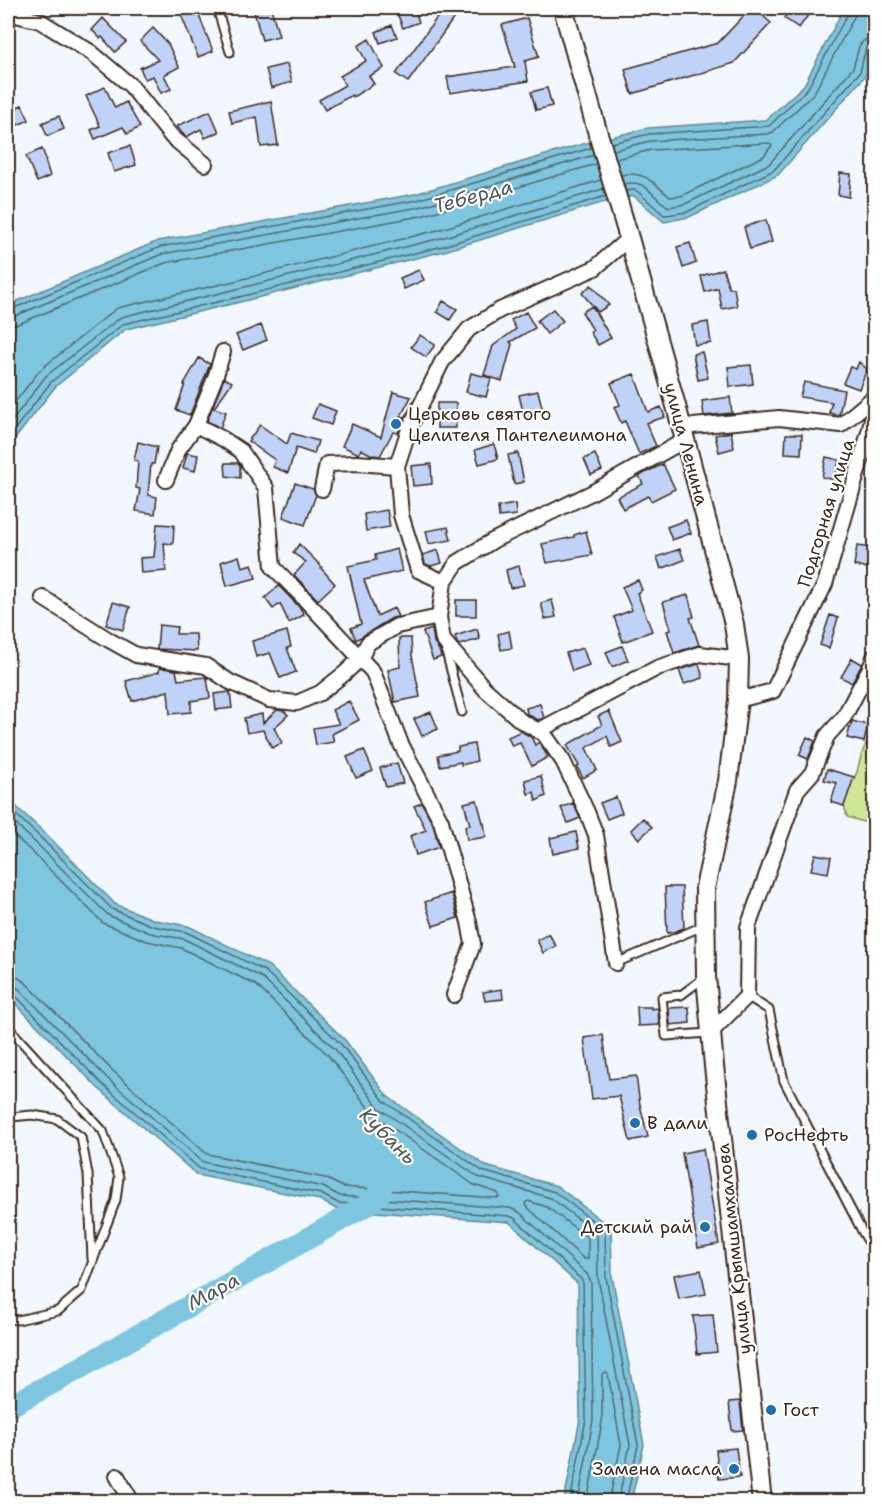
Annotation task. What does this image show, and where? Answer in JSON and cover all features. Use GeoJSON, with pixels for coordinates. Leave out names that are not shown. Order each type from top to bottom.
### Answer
{"type":"FeatureCollection","features":[{"type":"Feature","properties":{"kind":"main road","name":"улица Ленина"},"geometry":{"type":"LineString","coordinates":[[562,8],[629,238],[734,624],[739,659],[738,700],[728,781],[705,888]]}},
{"type":"Feature","properties":{"kind":"main road","name":"улица Крымшамхалова"},"geometry":{"type":"LineString","coordinates":[[705,888],[706,976],[714,1066],[762,1502]]}},
{"type":"Feature","properties":{"kind":"street"},"geometry":{"type":"LineString","coordinates":[[8,13],[40,21],[92,53],[131,86],[172,137],[205,164]]}},
{"type":"Feature","properties":{"kind":"street"},"geometry":{"type":"LineString","coordinates":[[444,582],[418,570],[401,515],[398,466],[409,429],[442,362],[469,329],[500,310],[595,268],[629,238]]}},
{"type":"Feature","properties":{"kind":"street"},"geometry":{"type":"LineString","coordinates":[[166,480],[178,450],[196,425],[223,352]]}},
{"type":"Feature","properties":{"kind":"street"},"geometry":{"type":"LineString","coordinates":[[616,963],[596,835],[587,812],[563,761],[544,734],[521,721],[485,689],[443,640],[440,617],[444,582],[457,563],[494,540],[591,493],[683,433],[779,418],[841,425],[874,397]]}},
{"type":"Feature","properties":{"kind":"street","name":"Подгорная улица"},"geometry":{"type":"LineString","coordinates":[[738,700],[773,691],[825,584],[870,429],[874,407]]}},
{"type":"Feature","properties":{"kind":"street"},"geometry":{"type":"LineString","coordinates":[[196,425],[241,451],[266,488],[273,567],[373,672],[401,744],[441,821],[473,944],[454,995]]}},
{"type":"Feature","properties":{"kind":"street"},"geometry":{"type":"LineString","coordinates":[[322,489],[327,464],[357,463],[398,466]]}},
{"type":"Feature","properties":{"kind":"street"},"geometry":{"type":"LineString","coordinates":[[43,598],[136,655],[206,666],[230,682],[269,700],[297,703],[320,693],[360,659],[368,643],[398,626],[440,617]]}},
{"type":"Feature","properties":{"kind":"street"},"geometry":{"type":"LineString","coordinates":[[538,731],[657,668],[700,654],[739,659]]}},
{"type":"Feature","properties":{"kind":"street"},"geometry":{"type":"LineString","coordinates":[[711,1032],[747,996],[748,927],[798,790],[812,773],[827,736],[844,717],[874,657]]}},
{"type":"Feature","properties":{"kind":"street"},"geometry":{"type":"LineString","coordinates":[[117,1476],[132,1502]]}},
{"type":"Feature","properties":{"kind":"lane"},"geometry":{"type":"LineString","coordinates":[[217,8],[230,52]]}},
{"type":"Feature","properties":{"kind":"lane"},"geometry":{"type":"LineString","coordinates":[[443,640],[462,712]]}},
{"type":"Feature","properties":{"kind":"lane"},"geometry":{"type":"LineString","coordinates":[[616,963],[706,926]]}},
{"type":"Feature","properties":{"kind":"lane"},"geometry":{"type":"LineString","coordinates":[[706,976],[681,995],[662,997],[666,1036],[711,1032]]}},
{"type":"Feature","properties":{"kind":"lane"},"geometry":{"type":"LineString","coordinates":[[747,996],[769,1010],[784,1081],[874,1251]]}},
{"type":"Feature","properties":{"kind":"lane"},"geometry":{"type":"LineString","coordinates":[[8,1027],[103,1131],[119,1176],[116,1200],[82,1290],[58,1311],[18,1320],[8,1319]]}},
{"type":"Feature","properties":{"kind":"lane"},"geometry":{"type":"LineString","coordinates":[[8,1122],[11,1118],[32,1114],[57,1119],[81,1137],[88,1174],[92,1261]]}},
{"type":"Feature","properties":{"kind":"green space"},"geometry":{"type":"Polygon","coordinates":[[[874,729],[874,823],[847,817],[843,801],[857,772],[869,736],[874,729]]]}},
{"type":"Feature","properties":{"kind":"water","name":"Теберда"},"geometry":{"type":"Polygon","coordinates":[[[844,8],[874,8],[874,40],[866,75],[778,175],[689,217],[664,222],[634,196],[601,203],[444,251],[126,329],[55,387],[8,448],[8,305],[158,241],[415,194],[583,144],[648,128],[766,120],[804,85],[844,8]]]}},
{"type":"Feature","properties":{"kind":"water","name":"Кубань"},"geometry":{"type":"Polygon","coordinates":[[[8,799],[115,904],[155,920],[188,926],[269,966],[345,1040],[387,1096],[486,1166],[557,1186],[611,1228],[612,1276],[644,1445],[631,1501],[564,1501],[580,1419],[578,1284],[509,1222],[336,1209],[320,1200],[197,1175],[98,1088],[8,996],[8,799]]]}},
{"type":"Feature","properties":{"kind":"building"},"geometry":{"type":"Polygon","coordinates":[[[196,8],[213,51],[198,57],[180,12],[196,8]]]}},
{"type":"Feature","properties":{"kind":"building"},"geometry":{"type":"Polygon","coordinates":[[[253,8],[271,8],[279,36],[262,40],[253,8]]]}},
{"type":"Feature","properties":{"kind":"building"},"geometry":{"type":"Polygon","coordinates":[[[395,8],[414,8],[419,22],[403,28],[395,8]]]}},
{"type":"Feature","properties":{"kind":"building"},"geometry":{"type":"Polygon","coordinates":[[[444,8],[461,8],[408,82],[396,74],[444,8]]]}},
{"type":"Feature","properties":{"kind":"building"},"geometry":{"type":"Polygon","coordinates":[[[751,8],[771,23],[734,63],[632,94],[625,69],[718,43],[751,8]]]}},
{"type":"Feature","properties":{"kind":"building"},"geometry":{"type":"Polygon","coordinates":[[[791,8],[813,8],[799,28],[784,18],[791,8]]]}},
{"type":"Feature","properties":{"kind":"building"},"geometry":{"type":"Polygon","coordinates":[[[103,18],[126,42],[115,52],[102,37],[100,38],[92,30],[103,18]]]}},
{"type":"Feature","properties":{"kind":"building"},"geometry":{"type":"Polygon","coordinates":[[[527,18],[539,57],[525,61],[528,81],[450,93],[447,77],[515,67],[502,25],[527,18]]]}},
{"type":"Feature","properties":{"kind":"building"},"geometry":{"type":"Polygon","coordinates":[[[392,25],[397,37],[380,43],[376,32],[392,25]]]}},
{"type":"Feature","properties":{"kind":"building"},"geometry":{"type":"Polygon","coordinates":[[[153,28],[168,44],[179,67],[164,75],[171,89],[161,93],[153,76],[145,79],[140,68],[158,60],[140,41],[153,28]]]}},
{"type":"Feature","properties":{"kind":"building"},"geometry":{"type":"Polygon","coordinates":[[[369,39],[384,68],[369,76],[374,84],[325,110],[319,100],[345,85],[340,76],[366,61],[358,46],[369,39]]]}},
{"type":"Feature","properties":{"kind":"building"},"geometry":{"type":"Polygon","coordinates":[[[287,64],[292,82],[271,88],[266,69],[287,64]]]}},
{"type":"Feature","properties":{"kind":"building"},"geometry":{"type":"Polygon","coordinates":[[[105,87],[115,108],[126,102],[140,127],[127,134],[123,127],[95,139],[91,130],[100,126],[86,96],[105,87]]]}},
{"type":"Feature","properties":{"kind":"building"},"geometry":{"type":"Polygon","coordinates":[[[547,88],[552,106],[536,110],[531,92],[547,88]]]}},
{"type":"Feature","properties":{"kind":"building"},"geometry":{"type":"Polygon","coordinates":[[[271,101],[278,145],[261,147],[257,117],[232,123],[229,111],[271,101]]]}},
{"type":"Feature","properties":{"kind":"building"},"geometry":{"type":"Polygon","coordinates":[[[22,105],[29,120],[8,129],[8,111],[22,105]]]}},
{"type":"Feature","properties":{"kind":"building"},"geometry":{"type":"Polygon","coordinates":[[[210,111],[219,132],[205,138],[201,129],[186,137],[177,126],[210,111]]]}},
{"type":"Feature","properties":{"kind":"building"},"geometry":{"type":"Polygon","coordinates":[[[59,116],[64,129],[47,136],[42,123],[59,116]]]}},
{"type":"Feature","properties":{"kind":"building"},"geometry":{"type":"Polygon","coordinates":[[[130,146],[136,165],[114,172],[108,153],[130,146]]]}},
{"type":"Feature","properties":{"kind":"building"},"geometry":{"type":"Polygon","coordinates":[[[42,149],[50,176],[37,182],[26,156],[42,149]]]}},
{"type":"Feature","properties":{"kind":"building"},"geometry":{"type":"Polygon","coordinates":[[[840,173],[851,174],[849,197],[838,195],[840,173]]]}},
{"type":"Feature","properties":{"kind":"building"},"geometry":{"type":"Polygon","coordinates":[[[766,220],[772,242],[750,249],[744,227],[766,220]]]}},
{"type":"Feature","properties":{"kind":"building"},"geometry":{"type":"Polygon","coordinates":[[[690,243],[696,263],[683,268],[677,247],[690,243]]]}},
{"type":"Feature","properties":{"kind":"building"},"geometry":{"type":"Polygon","coordinates":[[[723,269],[729,288],[734,288],[737,306],[722,309],[718,288],[705,292],[701,276],[723,269]]]}},
{"type":"Feature","properties":{"kind":"building"},"geometry":{"type":"Polygon","coordinates":[[[419,270],[424,280],[404,289],[400,278],[419,270]]]}},
{"type":"Feature","properties":{"kind":"building"},"geometry":{"type":"Polygon","coordinates":[[[591,285],[609,305],[598,312],[582,293],[591,285]]]}},
{"type":"Feature","properties":{"kind":"building"},"geometry":{"type":"Polygon","coordinates":[[[443,301],[457,309],[450,320],[437,312],[443,301]]]}},
{"type":"Feature","properties":{"kind":"building"},"geometry":{"type":"Polygon","coordinates":[[[592,306],[611,338],[598,345],[590,332],[593,330],[582,312],[592,306]]]}},
{"type":"Feature","properties":{"kind":"building"},"geometry":{"type":"Polygon","coordinates":[[[553,309],[563,321],[547,334],[537,321],[553,309]]]}},
{"type":"Feature","properties":{"kind":"building"},"geometry":{"type":"Polygon","coordinates":[[[526,312],[535,328],[510,342],[512,344],[502,381],[484,375],[493,346],[516,329],[511,320],[526,312]]]}},
{"type":"Feature","properties":{"kind":"building"},"geometry":{"type":"Polygon","coordinates":[[[708,322],[711,343],[695,345],[692,325],[708,322]]]}},
{"type":"Feature","properties":{"kind":"building"},"geometry":{"type":"Polygon","coordinates":[[[261,325],[267,340],[243,350],[236,335],[261,325]]]}},
{"type":"Feature","properties":{"kind":"building"},"geometry":{"type":"Polygon","coordinates":[[[420,335],[435,345],[426,357],[411,347],[420,335]]]}},
{"type":"Feature","properties":{"kind":"building"},"geometry":{"type":"Polygon","coordinates":[[[702,352],[708,378],[698,380],[693,354],[702,352]]]}},
{"type":"Feature","properties":{"kind":"building"},"geometry":{"type":"Polygon","coordinates":[[[199,358],[210,364],[190,415],[176,410],[184,384],[199,358]]]}},
{"type":"Feature","properties":{"kind":"building"},"geometry":{"type":"Polygon","coordinates":[[[859,362],[867,369],[859,389],[843,383],[850,367],[856,369],[859,362]]]}},
{"type":"Feature","properties":{"kind":"building"},"geometry":{"type":"Polygon","coordinates":[[[751,365],[753,384],[730,387],[728,367],[751,365]]]}},
{"type":"Feature","properties":{"kind":"building"},"geometry":{"type":"Polygon","coordinates":[[[471,373],[491,378],[486,397],[466,392],[471,373]]]}},
{"type":"Feature","properties":{"kind":"building"},"geometry":{"type":"Polygon","coordinates":[[[634,374],[648,412],[661,407],[665,417],[646,423],[656,446],[639,454],[625,421],[621,423],[614,407],[620,405],[611,383],[634,374]]]}},
{"type":"Feature","properties":{"kind":"building"},"geometry":{"type":"Polygon","coordinates":[[[224,378],[232,382],[214,408],[226,412],[220,428],[207,421],[224,378]]]}},
{"type":"Feature","properties":{"kind":"building"},"geometry":{"type":"Polygon","coordinates":[[[804,382],[844,390],[839,415],[829,413],[832,402],[800,397],[804,382]]]}},
{"type":"Feature","properties":{"kind":"building"},"geometry":{"type":"Polygon","coordinates":[[[538,391],[543,411],[524,416],[519,395],[538,391]]]}},
{"type":"Feature","properties":{"kind":"building"},"geometry":{"type":"Polygon","coordinates":[[[393,392],[411,397],[401,416],[405,417],[398,433],[393,432],[380,456],[372,455],[361,449],[359,454],[342,446],[352,424],[381,437],[393,392]]]}},
{"type":"Feature","properties":{"kind":"building"},"geometry":{"type":"Polygon","coordinates":[[[730,397],[732,413],[704,416],[702,401],[730,397]]]}},
{"type":"Feature","properties":{"kind":"building"},"geometry":{"type":"Polygon","coordinates":[[[437,403],[456,403],[456,428],[437,428],[437,403]]]}},
{"type":"Feature","properties":{"kind":"building"},"geometry":{"type":"Polygon","coordinates":[[[318,404],[336,411],[331,425],[312,418],[318,404]]]}},
{"type":"Feature","properties":{"kind":"building"},"geometry":{"type":"Polygon","coordinates":[[[260,425],[287,444],[291,433],[318,441],[314,454],[296,448],[288,473],[273,467],[275,460],[248,441],[260,425]]]}},
{"type":"Feature","properties":{"kind":"building"},"geometry":{"type":"Polygon","coordinates":[[[731,432],[734,448],[719,452],[715,435],[731,432]]]}},
{"type":"Feature","properties":{"kind":"building"},"geometry":{"type":"Polygon","coordinates":[[[786,434],[802,434],[801,454],[785,453],[786,434]]]}},
{"type":"Feature","properties":{"kind":"building"},"geometry":{"type":"Polygon","coordinates":[[[138,442],[157,447],[154,464],[151,464],[148,495],[157,497],[155,514],[136,511],[140,489],[136,488],[138,461],[134,460],[138,442]]]}},
{"type":"Feature","properties":{"kind":"building"},"geometry":{"type":"Polygon","coordinates":[[[494,444],[498,459],[479,464],[475,450],[494,444]]]}},
{"type":"Feature","properties":{"kind":"building"},"geometry":{"type":"Polygon","coordinates":[[[187,453],[198,455],[195,471],[183,468],[187,453]]]}},
{"type":"Feature","properties":{"kind":"building"},"geometry":{"type":"Polygon","coordinates":[[[518,453],[524,482],[514,484],[508,455],[518,453]]]}},
{"type":"Feature","properties":{"kind":"building"},"geometry":{"type":"Polygon","coordinates":[[[595,454],[602,470],[591,475],[584,459],[595,454]]]}},
{"type":"Feature","properties":{"kind":"building"},"geometry":{"type":"Polygon","coordinates":[[[826,457],[839,460],[835,480],[822,477],[826,457]]]}},
{"type":"Feature","properties":{"kind":"building"},"geometry":{"type":"Polygon","coordinates":[[[225,463],[240,465],[240,478],[226,476],[225,463]]]}},
{"type":"Feature","properties":{"kind":"building"},"geometry":{"type":"Polygon","coordinates":[[[431,464],[432,484],[413,486],[411,466],[431,464]]]}},
{"type":"Feature","properties":{"kind":"building"},"geometry":{"type":"Polygon","coordinates":[[[663,464],[675,489],[651,501],[648,496],[623,509],[617,497],[643,484],[639,476],[663,464]]]}},
{"type":"Feature","properties":{"kind":"building"},"geometry":{"type":"Polygon","coordinates":[[[295,483],[313,489],[316,495],[305,525],[283,517],[295,483]]]}},
{"type":"Feature","properties":{"kind":"building"},"geometry":{"type":"Polygon","coordinates":[[[515,504],[516,515],[499,517],[498,507],[515,504]]]}},
{"type":"Feature","properties":{"kind":"building"},"geometry":{"type":"Polygon","coordinates":[[[387,510],[390,527],[366,531],[364,514],[387,510]]]}},
{"type":"Feature","properties":{"kind":"building"},"geometry":{"type":"Polygon","coordinates":[[[686,520],[691,533],[672,540],[667,527],[686,520]]]}},
{"type":"Feature","properties":{"kind":"building"},"geometry":{"type":"Polygon","coordinates":[[[157,524],[174,525],[173,544],[164,543],[166,571],[141,573],[140,558],[154,557],[157,524]]]}},
{"type":"Feature","properties":{"kind":"building"},"geometry":{"type":"Polygon","coordinates":[[[448,527],[451,540],[429,544],[426,531],[448,527]]]}},
{"type":"Feature","properties":{"kind":"building"},"geometry":{"type":"Polygon","coordinates":[[[586,531],[592,555],[547,563],[542,544],[574,537],[586,531]]]}},
{"type":"Feature","properties":{"kind":"building"},"geometry":{"type":"Polygon","coordinates":[[[299,544],[335,584],[318,600],[294,575],[306,562],[293,553],[299,544]]]}},
{"type":"Feature","properties":{"kind":"building"},"geometry":{"type":"Polygon","coordinates":[[[857,546],[872,548],[869,568],[854,566],[857,546]]]}},
{"type":"Feature","properties":{"kind":"building"},"geometry":{"type":"Polygon","coordinates":[[[397,549],[402,571],[364,580],[377,616],[394,608],[398,617],[392,618],[356,640],[351,628],[361,624],[348,566],[376,560],[375,555],[397,549]]]}},
{"type":"Feature","properties":{"kind":"building"},"geometry":{"type":"Polygon","coordinates":[[[680,549],[684,560],[661,569],[657,557],[680,549]]]}},
{"type":"Feature","properties":{"kind":"building"},"geometry":{"type":"Polygon","coordinates":[[[438,550],[442,563],[431,566],[425,564],[423,555],[438,550]]]}},
{"type":"Feature","properties":{"kind":"building"},"geometry":{"type":"Polygon","coordinates":[[[239,556],[242,567],[252,564],[256,578],[227,586],[221,562],[239,556]]]}},
{"type":"Feature","properties":{"kind":"building"},"geometry":{"type":"Polygon","coordinates":[[[519,566],[524,585],[510,588],[506,570],[519,566]]]}},
{"type":"Feature","properties":{"kind":"building"},"geometry":{"type":"Polygon","coordinates":[[[638,580],[642,590],[637,593],[652,631],[623,642],[614,617],[632,610],[622,587],[638,580]]]}},
{"type":"Feature","properties":{"kind":"building"},"geometry":{"type":"Polygon","coordinates":[[[279,586],[304,615],[289,623],[280,604],[273,609],[265,598],[279,586]]]}},
{"type":"Feature","properties":{"kind":"building"},"geometry":{"type":"Polygon","coordinates":[[[688,595],[694,617],[690,618],[699,645],[674,653],[667,631],[671,630],[663,602],[688,595]]]}},
{"type":"Feature","properties":{"kind":"building"},"geometry":{"type":"Polygon","coordinates":[[[456,600],[476,600],[476,616],[456,616],[456,600]]]}},
{"type":"Feature","properties":{"kind":"building"},"geometry":{"type":"Polygon","coordinates":[[[552,600],[556,617],[545,619],[541,603],[552,600]]]}},
{"type":"Feature","properties":{"kind":"building"},"geometry":{"type":"Polygon","coordinates":[[[113,602],[130,607],[123,630],[106,625],[113,602]]]}},
{"type":"Feature","properties":{"kind":"building"},"geometry":{"type":"Polygon","coordinates":[[[830,615],[838,618],[829,648],[820,645],[830,615]]]}},
{"type":"Feature","properties":{"kind":"building"},"geometry":{"type":"Polygon","coordinates":[[[159,625],[177,627],[176,634],[196,634],[197,651],[157,649],[159,625]]]}},
{"type":"Feature","properties":{"kind":"building"},"geometry":{"type":"Polygon","coordinates":[[[432,629],[434,642],[441,657],[433,660],[423,632],[432,629]]]}},
{"type":"Feature","properties":{"kind":"building"},"geometry":{"type":"Polygon","coordinates":[[[477,629],[480,639],[459,645],[457,643],[455,636],[477,629]]]}},
{"type":"Feature","properties":{"kind":"building"},"geometry":{"type":"Polygon","coordinates":[[[287,631],[291,647],[287,648],[296,672],[280,678],[270,653],[256,657],[252,641],[287,631]]]}},
{"type":"Feature","properties":{"kind":"building"},"geometry":{"type":"Polygon","coordinates":[[[509,631],[512,648],[501,650],[498,634],[509,631]]]}},
{"type":"Feature","properties":{"kind":"building"},"geometry":{"type":"Polygon","coordinates":[[[399,638],[411,638],[420,697],[395,702],[388,670],[400,667],[399,638]]]}},
{"type":"Feature","properties":{"kind":"building"},"geometry":{"type":"Polygon","coordinates":[[[622,646],[628,660],[612,667],[606,652],[622,646]]]}},
{"type":"Feature","properties":{"kind":"building"},"geometry":{"type":"Polygon","coordinates":[[[583,648],[589,665],[572,671],[566,653],[583,648]]]}},
{"type":"Feature","properties":{"kind":"building"},"geometry":{"type":"Polygon","coordinates":[[[852,658],[862,664],[852,683],[841,677],[852,658]]]}},
{"type":"Feature","properties":{"kind":"building"},"geometry":{"type":"Polygon","coordinates":[[[699,664],[703,678],[684,684],[679,670],[699,664]]]}},
{"type":"Feature","properties":{"kind":"building"},"geometry":{"type":"Polygon","coordinates":[[[159,669],[176,670],[178,680],[206,677],[210,698],[191,701],[191,712],[170,714],[168,691],[132,701],[126,681],[159,672],[159,669]]]}},
{"type":"Feature","properties":{"kind":"building"},"geometry":{"type":"Polygon","coordinates":[[[230,692],[232,708],[216,710],[214,694],[230,692]]]}},
{"type":"Feature","properties":{"kind":"building"},"geometry":{"type":"Polygon","coordinates":[[[349,701],[359,720],[332,734],[334,742],[316,745],[313,728],[339,724],[332,710],[349,701]]]}},
{"type":"Feature","properties":{"kind":"building"},"geometry":{"type":"Polygon","coordinates":[[[540,704],[544,718],[538,720],[527,714],[526,708],[540,704]]]}},
{"type":"Feature","properties":{"kind":"building"},"geometry":{"type":"Polygon","coordinates":[[[277,710],[284,711],[288,715],[274,728],[282,743],[272,748],[263,730],[247,733],[244,718],[262,714],[263,723],[277,710]]]}},
{"type":"Feature","properties":{"kind":"building"},"geometry":{"type":"Polygon","coordinates":[[[609,711],[622,742],[611,747],[607,736],[586,748],[597,770],[583,778],[567,745],[602,725],[598,716],[609,711]]]}},
{"type":"Feature","properties":{"kind":"building"},"geometry":{"type":"Polygon","coordinates":[[[431,712],[438,729],[422,736],[414,719],[431,712]]]}},
{"type":"Feature","properties":{"kind":"building"},"geometry":{"type":"Polygon","coordinates":[[[852,721],[868,725],[864,742],[847,738],[852,721]]]}},
{"type":"Feature","properties":{"kind":"building"},"geometry":{"type":"Polygon","coordinates":[[[521,731],[531,737],[535,745],[539,742],[548,757],[532,766],[520,743],[512,746],[508,737],[521,731]]]}},
{"type":"Feature","properties":{"kind":"building"},"geometry":{"type":"Polygon","coordinates":[[[807,737],[815,741],[808,759],[799,755],[807,737]]]}},
{"type":"Feature","properties":{"kind":"building"},"geometry":{"type":"Polygon","coordinates":[[[474,744],[477,761],[461,765],[461,762],[440,766],[438,755],[458,751],[458,747],[474,744]]]}},
{"type":"Feature","properties":{"kind":"building"},"geometry":{"type":"Polygon","coordinates":[[[364,750],[373,771],[356,778],[347,757],[364,750]]]}},
{"type":"Feature","properties":{"kind":"building"},"geometry":{"type":"Polygon","coordinates":[[[397,763],[403,783],[386,787],[380,768],[397,763]]]}},
{"type":"Feature","properties":{"kind":"building"},"geometry":{"type":"Polygon","coordinates":[[[827,769],[854,777],[844,806],[831,802],[837,783],[824,780],[827,769]]]}},
{"type":"Feature","properties":{"kind":"building"},"geometry":{"type":"Polygon","coordinates":[[[541,776],[546,796],[536,801],[534,792],[528,794],[525,780],[541,776]]]}},
{"type":"Feature","properties":{"kind":"building"},"geometry":{"type":"Polygon","coordinates":[[[616,797],[622,813],[607,819],[600,803],[616,797]]]}},
{"type":"Feature","properties":{"kind":"building"},"geometry":{"type":"Polygon","coordinates":[[[477,800],[486,837],[467,840],[465,826],[470,825],[464,803],[477,800]]]}},
{"type":"Feature","properties":{"kind":"building"},"geometry":{"type":"Polygon","coordinates":[[[422,803],[433,824],[439,847],[416,855],[410,836],[426,830],[414,806],[422,803]]]}},
{"type":"Feature","properties":{"kind":"building"},"geometry":{"type":"Polygon","coordinates":[[[573,803],[580,818],[568,823],[561,808],[573,803]]]}},
{"type":"Feature","properties":{"kind":"building"},"geometry":{"type":"Polygon","coordinates":[[[643,818],[652,827],[639,839],[631,830],[643,818]]]}},
{"type":"Feature","properties":{"kind":"building"},"geometry":{"type":"Polygon","coordinates":[[[576,832],[579,848],[553,854],[550,838],[576,832]]]}},
{"type":"Feature","properties":{"kind":"building"},"geometry":{"type":"Polygon","coordinates":[[[815,854],[831,857],[828,873],[811,870],[815,854]]]}},
{"type":"Feature","properties":{"kind":"building"},"geometry":{"type":"Polygon","coordinates":[[[665,887],[682,887],[684,928],[667,933],[665,887]]]}},
{"type":"Feature","properties":{"kind":"building"},"geometry":{"type":"Polygon","coordinates":[[[452,893],[458,918],[433,926],[425,902],[452,893]]]}},
{"type":"Feature","properties":{"kind":"building"},"geometry":{"type":"Polygon","coordinates":[[[549,934],[556,946],[543,953],[537,940],[549,934]]]}},
{"type":"Feature","properties":{"kind":"building"},"geometry":{"type":"Polygon","coordinates":[[[502,989],[503,999],[485,1001],[483,992],[502,989]]]}},
{"type":"Feature","properties":{"kind":"building"},"geometry":{"type":"Polygon","coordinates":[[[637,1007],[658,1008],[659,1025],[638,1026],[637,1007]]]}},
{"type":"Feature","properties":{"kind":"building"},"geometry":{"type":"Polygon","coordinates":[[[689,1007],[690,1023],[670,1025],[669,1008],[689,1007]]]}},
{"type":"Feature","properties":{"kind":"building"},"geometry":{"type":"Polygon","coordinates":[[[603,1035],[609,1079],[636,1076],[648,1137],[630,1141],[619,1096],[592,1099],[584,1038],[603,1035]]]}},
{"type":"Feature","properties":{"kind":"building"},"geometry":{"type":"Polygon","coordinates":[[[703,1149],[719,1244],[698,1248],[682,1153],[703,1149]]]}},
{"type":"Feature","properties":{"kind":"building"},"geometry":{"type":"Polygon","coordinates":[[[701,1270],[706,1294],[679,1299],[674,1275],[701,1270]]]}},
{"type":"Feature","properties":{"kind":"building"},"geometry":{"type":"Polygon","coordinates":[[[713,1315],[717,1352],[697,1354],[693,1316],[713,1315]]]}},
{"type":"Feature","properties":{"kind":"building"},"geometry":{"type":"Polygon","coordinates":[[[740,1401],[743,1430],[732,1431],[729,1402],[740,1401]]]}},
{"type":"Feature","properties":{"kind":"building"},"geometry":{"type":"Polygon","coordinates":[[[736,1448],[740,1477],[719,1479],[716,1450],[736,1448]]]}},
{"type":"Feature","properties":{"kind":"waterway","name":"Мара"},"geometry":{"type":"LineString","coordinates":[[8,1407],[367,1205],[381,1192]]}},
{"type":"Feature","properties":{"kind":"place","name":"Церковь святого Целителя Пантелеимона"},"geometry":{"type":"Point","coordinates":[396,424]}},
{"type":"Feature","properties":{"kind":"place","name":"В дали"},"geometry":{"type":"Point","coordinates":[635,1123]}},
{"type":"Feature","properties":{"kind":"place","name":"РосНефть"},"geometry":{"type":"Point","coordinates":[752,1135]}},
{"type":"Feature","properties":{"kind":"place","name":"Детский рай"},"geometry":{"type":"Point","coordinates":[705,1227]}},
{"type":"Feature","properties":{"kind":"place","name":"Гост"},"geometry":{"type":"Point","coordinates":[771,1410]}},
{"type":"Feature","properties":{"kind":"place","name":"Замена масла"},"geometry":{"type":"Point","coordinates":[734,1469]}}]}
